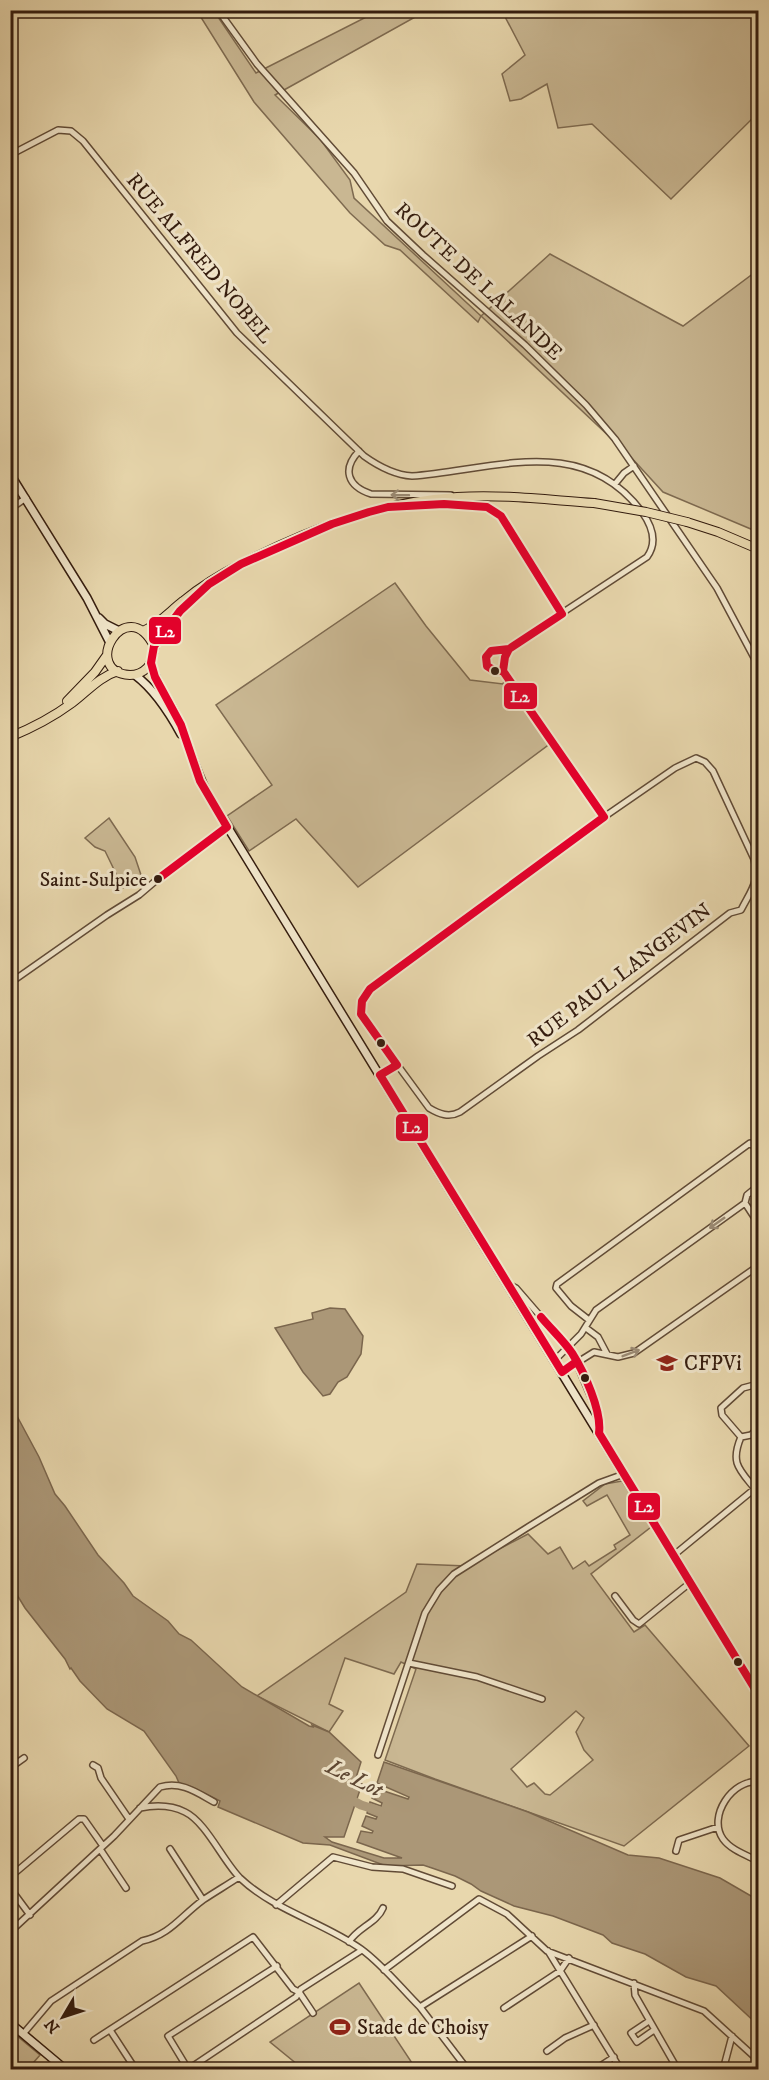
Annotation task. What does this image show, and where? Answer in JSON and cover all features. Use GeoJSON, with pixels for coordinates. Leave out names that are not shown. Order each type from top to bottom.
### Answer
{"type":"FeatureCollection","features":[{"type":"Feature","properties":{"kind":"main road"},"geometry":{"type":"LineString","coordinates":[[10,474],[93,611],[109,642]]}},
{"type":"Feature","properties":{"kind":"main road"},"geometry":{"type":"LineString","coordinates":[[143,631],[154,627],[184,600],[241,564],[332,524],[414,501],[458,497],[522,498],[594,503],[687,522],[759,549]]}},
{"type":"Feature","properties":{"kind":"main road"},"geometry":{"type":"LineString","coordinates":[[208,584],[180,611],[154,646],[151,663],[155,677],[181,725],[200,781],[759,1694]]}},
{"type":"Feature","properties":{"kind":"main road"},"geometry":{"type":"LineString","coordinates":[[93,611],[105,624],[119,631]]}},
{"type":"Feature","properties":{"kind":"main road"},"geometry":{"type":"LineString","coordinates":[[53,715],[95,672],[107,655],[109,642],[119,631],[135,628],[143,631],[149,636],[154,646]]}},
{"type":"Feature","properties":{"kind":"main road"},"geometry":{"type":"LineString","coordinates":[[107,655],[111,665],[127,675],[135,675],[145,670],[151,663]]}},
{"type":"Feature","properties":{"kind":"main road"},"geometry":{"type":"LineString","coordinates":[[10,737],[53,715],[108,674],[118,671]]}},
{"type":"Feature","properties":{"kind":"main road"},"geometry":{"type":"LineString","coordinates":[[135,675],[146,682],[155,694],[189,750]]}},
{"type":"Feature","properties":{"kind":"main road"},"geometry":{"type":"LineString","coordinates":[[10,2023],[66,2070]]}},
{"type":"Feature","properties":{"kind":"street","name":"ROUTE DE LALANDE"},"geometry":{"type":"LineString","coordinates":[[218,10],[257,64],[354,173],[387,221],[547,366],[586,405],[615,439],[717,588],[759,665]]}},
{"type":"Feature","properties":{"kind":"street","name":"RUE ALFRED NOBEL"},"geometry":{"type":"LineString","coordinates":[[10,155],[58,130],[71,131],[83,141],[237,333],[375,464],[412,476],[524,462],[557,462],[579,466],[615,484]]}},
{"type":"Feature","properties":{"kind":"street"},"geometry":{"type":"LineString","coordinates":[[359,451],[351,459],[348,468],[352,482],[363,491],[371,494],[445,494],[458,497]]}},
{"type":"Feature","properties":{"kind":"street"},"geometry":{"type":"LineString","coordinates":[[604,817],[503,671],[504,657],[509,649],[641,563],[652,548],[653,533],[647,518],[615,484],[634,466]]}},
{"type":"Feature","properties":{"kind":"street"},"geometry":{"type":"LineString","coordinates":[[10,509],[26,498]]}},
{"type":"Feature","properties":{"kind":"street"},"geometry":{"type":"LineString","coordinates":[[388,507],[444,504],[477,505],[494,510],[506,523],[562,614]]}},
{"type":"Feature","properties":{"kind":"street","name":"RUE PAUL LANGEVIN"},"geometry":{"type":"LineString","coordinates":[[690,759],[702,761],[713,771],[754,859],[757,872],[756,881],[741,910],[730,913],[578,1030],[455,1114],[450,1116],[437,1113],[429,1108],[361,1014],[362,1001],[370,989],[604,817],[690,759]]}},
{"type":"Feature","properties":{"kind":"street"},"geometry":{"type":"LineString","coordinates":[[10,983],[139,895],[227,827]]}},
{"type":"Feature","properties":{"kind":"street"},"geometry":{"type":"LineString","coordinates":[[380,1075],[397,1065]]}},
{"type":"Feature","properties":{"kind":"street"},"geometry":{"type":"LineString","coordinates":[[589,1320],[571,1306],[556,1288],[557,1284],[750,1143],[759,1150]]}},
{"type":"Feature","properties":{"kind":"street"},"geometry":{"type":"LineString","coordinates":[[555,1360],[586,1328],[596,1310],[745,1203],[747,1195],[759,1186]]}},
{"type":"Feature","properties":{"kind":"street"},"geometry":{"type":"LineString","coordinates":[[745,1203],[759,1223]]}},
{"type":"Feature","properties":{"kind":"street"},"geometry":{"type":"LineString","coordinates":[[562,1371],[594,1352],[625,1356],[634,1353],[759,1266]]}},
{"type":"Feature","properties":{"kind":"street"},"geometry":{"type":"LineString","coordinates":[[508,1284],[516,1288],[568,1348],[596,1409],[601,1428],[599,1433]]}},
{"type":"Feature","properties":{"kind":"street"},"geometry":{"type":"LineString","coordinates":[[586,1328],[598,1337],[607,1354]]}},
{"type":"Feature","properties":{"kind":"street"},"geometry":{"type":"LineString","coordinates":[[741,1437],[722,1415],[721,1408],[743,1388],[759,1384]]}},
{"type":"Feature","properties":{"kind":"street"},"geometry":{"type":"LineString","coordinates":[[741,1437],[751,1435],[759,1428]]}},
{"type":"Feature","properties":{"kind":"street"},"geometry":{"type":"LineString","coordinates":[[674,1555],[757,1487],[737,1466],[736,1447],[741,1437]]}},
{"type":"Feature","properties":{"kind":"street"},"geometry":{"type":"LineString","coordinates":[[378,1755],[425,1613],[438,1590],[454,1574],[599,1483],[624,1474]]}},
{"type":"Feature","properties":{"kind":"street"},"geometry":{"type":"LineString","coordinates":[[615,1596],[633,1620],[639,1624],[691,1582]]}},
{"type":"Feature","properties":{"kind":"street"},"geometry":{"type":"LineString","coordinates":[[409,1663],[477,1677],[542,1699]]}},
{"type":"Feature","properties":{"kind":"street"},"geometry":{"type":"LineString","coordinates":[[10,1767],[24,1758]]}},
{"type":"Feature","properties":{"kind":"street"},"geometry":{"type":"LineString","coordinates":[[93,1765],[98,1768],[101,1778],[129,1820]]}},
{"type":"Feature","properties":{"kind":"street"},"geometry":{"type":"LineString","coordinates":[[759,1782],[746,1783],[728,1797],[719,1810],[718,1827],[722,1838],[735,1850],[759,1861]]}},
{"type":"Feature","properties":{"kind":"street"},"geometry":{"type":"LineString","coordinates":[[10,1932],[102,1847],[160,1787],[170,1784],[186,1787],[214,1802]]}},
{"type":"Feature","properties":{"kind":"street"},"geometry":{"type":"LineString","coordinates":[[140,1808],[170,1807],[187,1813],[204,1830],[239,1878],[276,1905],[362,1950],[420,2007],[468,2070]]}},
{"type":"Feature","properties":{"kind":"street"},"geometry":{"type":"LineString","coordinates":[[10,1877],[79,1819],[84,1819],[126,1888]]}},
{"type":"Feature","properties":{"kind":"street"},"geometry":{"type":"LineString","coordinates":[[676,1851],[679,1840],[718,1827]]}},
{"type":"Feature","properties":{"kind":"street"},"geometry":{"type":"LineString","coordinates":[[170,1849],[203,1900]]}},
{"type":"Feature","properties":{"kind":"street"},"geometry":{"type":"LineString","coordinates":[[276,1905],[333,1857],[372,1867],[403,1869],[452,1886]]}},
{"type":"Feature","properties":{"kind":"street"},"geometry":{"type":"LineString","coordinates":[[23,2034],[51,2001],[142,1941],[156,1938],[172,1928],[179,1919],[203,1900],[239,1878]]}},
{"type":"Feature","properties":{"kind":"street"},"geometry":{"type":"LineString","coordinates":[[10,1888],[30,1915]]}},
{"type":"Feature","properties":{"kind":"street"},"geometry":{"type":"LineString","coordinates":[[384,1970],[479,1899],[507,1914],[547,1950],[621,2070]]}},
{"type":"Feature","properties":{"kind":"street"},"geometry":{"type":"LineString","coordinates":[[349,1942],[353,1935],[380,1915],[383,1908]]}},
{"type":"Feature","properties":{"kind":"street"},"geometry":{"type":"LineString","coordinates":[[420,2007],[532,1936]]}},
{"type":"Feature","properties":{"kind":"street"},"geometry":{"type":"LineString","coordinates":[[94,2040],[253,1937],[293,1989],[299,1992],[313,2013]]}},
{"type":"Feature","properties":{"kind":"street"},"geometry":{"type":"LineString","coordinates":[[277,1966],[168,2036],[188,2069],[362,1950]]}},
{"type":"Feature","properties":{"kind":"street"},"geometry":{"type":"LineString","coordinates":[[547,1950],[704,2011],[759,2060]]}},
{"type":"Feature","properties":{"kind":"street"},"geometry":{"type":"LineString","coordinates":[[504,2008],[560,1971],[569,1958]]}},
{"type":"Feature","properties":{"kind":"street"},"geometry":{"type":"LineString","coordinates":[[634,1983],[635,1995],[678,2070]]}},
{"type":"Feature","properties":{"kind":"street"},"geometry":{"type":"LineString","coordinates":[[649,2021],[632,2033],[637,2042],[654,2030]]}},
{"type":"Feature","properties":{"kind":"street"},"geometry":{"type":"LineString","coordinates":[[548,2052],[565,2038],[594,2025]]}},
{"type":"Feature","properties":{"kind":"street"},"geometry":{"type":"LineString","coordinates":[[110,2030],[136,2070]]}},
{"type":"Feature","properties":{"kind":"street"},"geometry":{"type":"LineString","coordinates":[[723,2070],[732,2036]]}},
{"type":"Feature","properties":{"kind":"street"},"geometry":{"type":"LineString","coordinates":[[594,2070],[614,2057]]}},
{"type":"Feature","properties":{"kind":"shaded area"},"geometry":{"type":"Polygon","coordinates":[[[197,11],[214,11],[256,73],[378,11],[426,11],[275,95],[320,139],[350,180],[354,198],[481,316],[478,322],[400,250],[385,245],[350,213],[254,102],[197,11]]]}},
{"type":"Feature","properties":{"kind":"shaded area"},"geometry":{"type":"Polygon","coordinates":[[[502,11],[758,11],[758,113],[671,199],[592,124],[558,128],[547,84],[521,99],[510,101],[502,74],[525,55],[502,11]]]}},
{"type":"Feature","properties":{"kind":"shaded area"},"geometry":{"type":"Polygon","coordinates":[[[550,254],[683,326],[758,270],[758,532],[663,492],[629,455],[481,316],[550,254]]]}},
{"type":"Feature","properties":{"kind":"shaded area"},"geometry":{"type":"Polygon","coordinates":[[[395,583],[470,680],[503,684],[508,670],[555,740],[358,887],[296,819],[249,851],[227,816],[272,785],[216,705],[395,583]]]}},
{"type":"Feature","properties":{"kind":"shaded area"},"geometry":{"type":"Polygon","coordinates":[[[109,818],[135,857],[142,878],[123,888],[105,851],[95,847],[85,838],[109,818]]]}},
{"type":"Feature","properties":{"kind":"shaded area"},"geometry":{"type":"Polygon","coordinates":[[[622,1481],[651,1527],[591,1574],[634,1632],[645,1625],[749,1746],[624,1846],[385,1760],[416,1669],[401,1662],[394,1674],[345,1658],[329,1704],[343,1711],[329,1732],[257,1696],[406,1592],[417,1564],[467,1566],[528,1534],[548,1554],[560,1547],[573,1569],[585,1561],[589,1566],[616,1549],[614,1545],[630,1535],[607,1495],[587,1506],[583,1501],[605,1484],[622,1481]],[[576,1711],[511,1769],[527,1787],[534,1783],[545,1794],[550,1795],[593,1760],[584,1750],[576,1732],[584,1718],[576,1711]]]}},
{"type":"Feature","properties":{"kind":"shaded area","name":"Stade de Choisy"},"geometry":{"type":"Polygon","coordinates":[[[359,1983],[416,2069],[303,2069],[270,2042],[359,1983]]]}},
{"type":"Feature","properties":{"kind":"shaded area"},"geometry":{"type":"Polygon","coordinates":[[[10,2030],[40,2055],[31,2069],[11,2069],[10,2030]]]}},
{"type":"Feature","properties":{"kind":"water"},"geometry":{"type":"Polygon","coordinates":[[[330,1308],[345,1309],[363,1336],[361,1354],[347,1377],[338,1382],[330,1394],[323,1396],[303,1372],[275,1328],[313,1319],[312,1313],[330,1308]]]}},
{"type":"Feature","properties":{"kind":"water"},"geometry":{"type":"Polygon","coordinates":[[[10,1403],[39,1457],[55,1494],[98,1555],[133,1596],[168,1621],[179,1634],[191,1640],[242,1687],[309,1726],[313,1727],[312,1725],[329,1732],[361,1762],[355,1781],[362,1784],[344,1837],[325,1837],[332,1842],[384,1858],[402,1858],[357,1842],[361,1831],[372,1833],[373,1831],[362,1826],[366,1816],[376,1819],[377,1817],[367,1813],[370,1802],[381,1806],[382,1803],[372,1798],[375,1788],[408,1799],[409,1797],[377,1783],[384,1762],[528,1812],[628,1855],[659,1858],[720,1878],[758,1900],[758,2025],[716,1986],[686,1977],[645,1954],[612,1943],[603,1935],[553,1916],[514,1906],[455,1876],[423,1865],[386,1866],[330,1845],[303,1843],[218,1807],[220,1801],[179,1783],[144,1731],[107,1709],[80,1681],[25,1608],[11,1585],[10,1403]]]}},
{"type":"Feature","properties":{"kind":"waterway","name":"Le Lot"},"geometry":{"type":"LineString","coordinates":[[346,1797],[380,1811]]}},
{"type":"Feature","properties":{"kind":"transit line","name":"L2"},"geometry":{"type":"LineString","coordinates":[[158,879],[227,827],[200,781],[181,725],[155,677],[151,663],[154,646],[180,611],[209,584],[241,564],[332,524],[369,512],[388,507],[444,504],[487,507],[501,516],[562,614],[509,649],[503,671],[604,817],[370,989],[362,1001],[361,1014],[397,1065],[380,1075],[562,1372],[576,1362]]}},
{"type":"Feature","properties":{"kind":"transit line","name":"L2"},"geometry":{"type":"LineString","coordinates":[[503,671],[495,671],[487,666],[486,657],[491,651],[509,649]]}},
{"type":"Feature","properties":{"kind":"transit line","name":"L2"},"geometry":{"type":"LineString","coordinates":[[541,1317],[577,1361],[595,1403],[599,1433],[758,1694]]}},
{"type":"Feature","properties":{"kind":"place","name":"Saint-Sulpice"},"geometry":{"type":"Point","coordinates":[158,879]}},
{"type":"Feature","properties":{"kind":"place","name":"CFPVi"},"geometry":{"type":"Point","coordinates":[667,1363]}},
{"type":"Feature","properties":{"kind":"place","name":"Stade de Choisy"},"geometry":{"type":"Point","coordinates":[340,2027]}}]}
